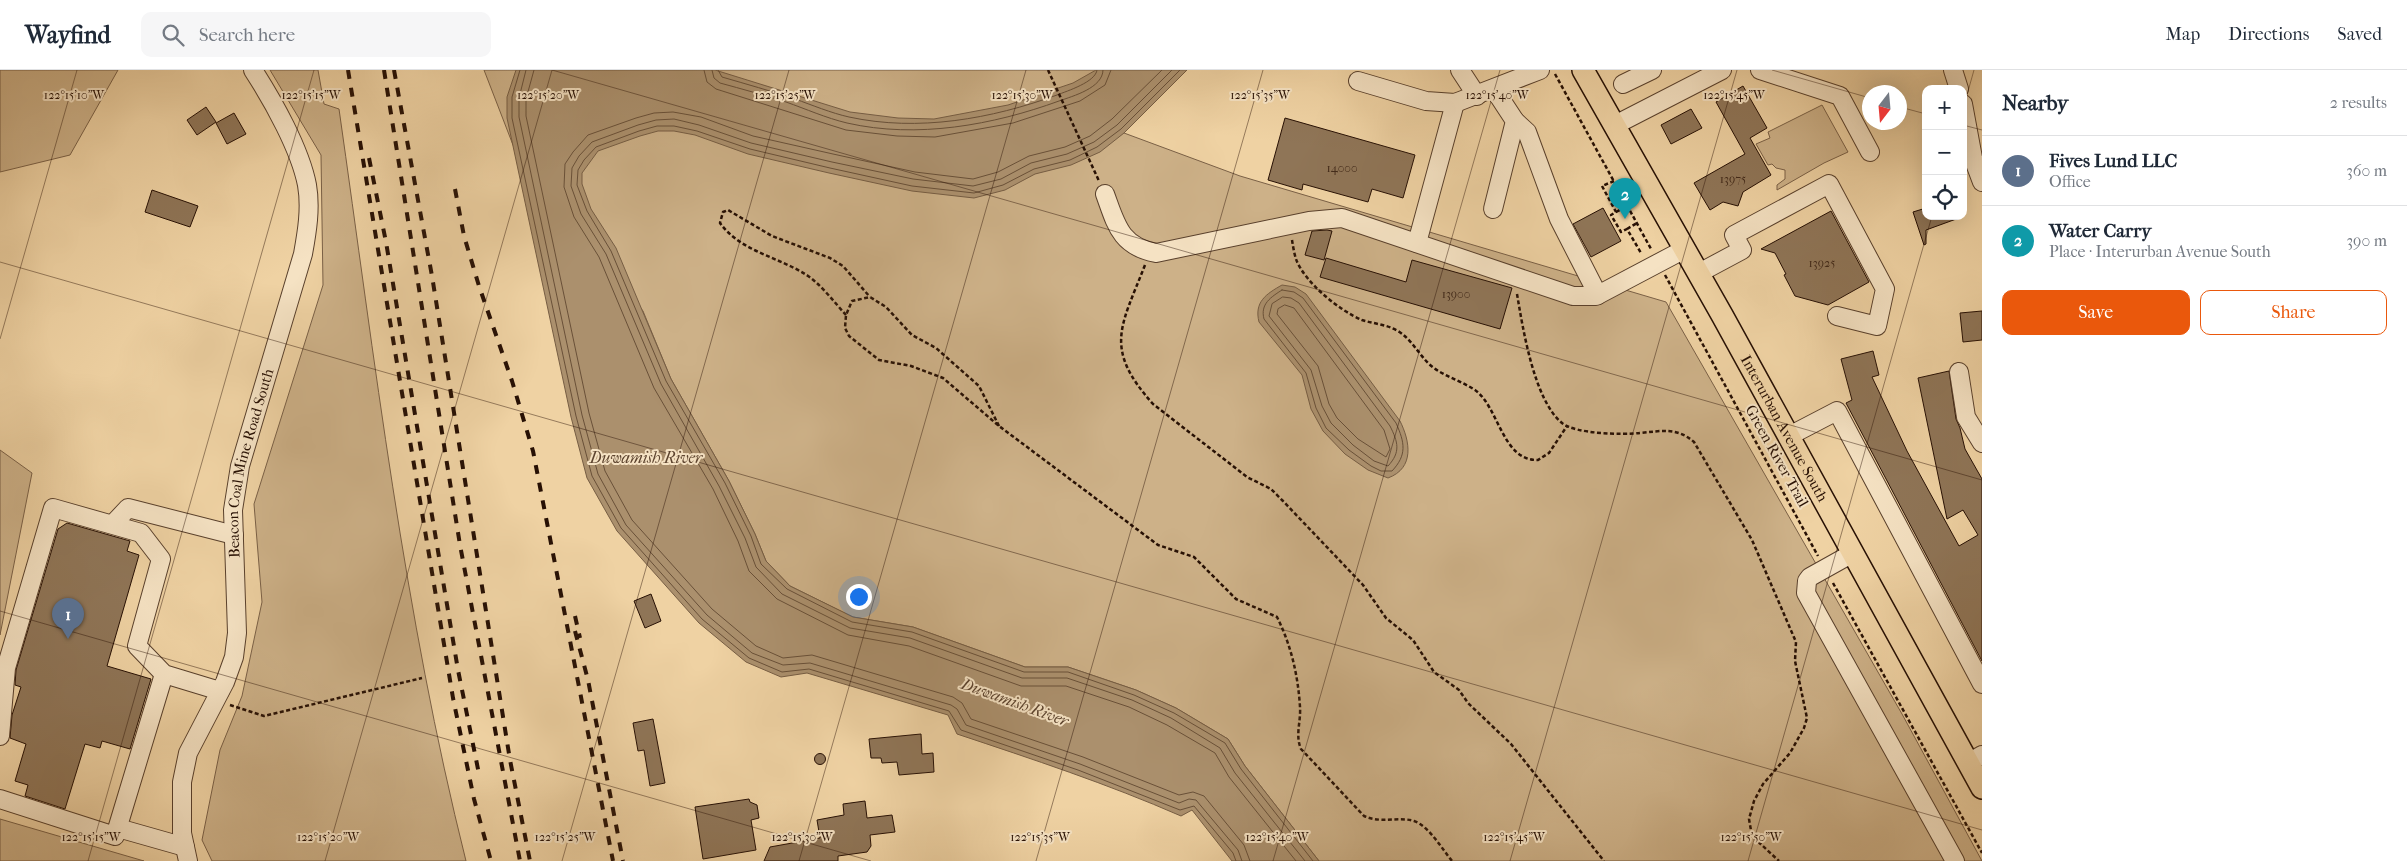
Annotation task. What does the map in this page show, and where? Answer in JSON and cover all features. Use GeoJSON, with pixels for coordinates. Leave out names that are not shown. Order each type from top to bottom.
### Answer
{"type":"FeatureCollection","features":[{"type":"Feature","properties":{"kind":"main road","name":"Interurban Avenue South"},"geometry":{"type":"LineString","coordinates":[[1583,70],[1699,273],[1853,553],[1975,759],[1982,788]]}},
{"type":"Feature","properties":{"kind":"street","name":"Beacon Coal Mine Road South"},"geometry":{"type":"LineString","coordinates":[[187,854],[182,833],[182,782],[188,753],[234,657],[237,633],[233,510],[240,466],[303,254],[307,230],[307,186],[300,162],[282,123],[253,70]]}},
{"type":"Feature","properties":{"kind":"street"},"geometry":{"type":"LineString","coordinates":[[1460,70],[1477,96]]}},
{"type":"Feature","properties":{"kind":"street"},"geometry":{"type":"LineString","coordinates":[[1358,81],[1426,101],[1455,103],[1494,89],[1520,74],[1540,70]]}},
{"type":"Feature","properties":{"kind":"street"},"geometry":{"type":"LineString","coordinates":[[1624,84],[1652,70]]}},
{"type":"Feature","properties":{"kind":"street"},"geometry":{"type":"LineString","coordinates":[[1615,126],[1722,70]]}},
{"type":"Feature","properties":{"kind":"street"},"geometry":{"type":"LineString","coordinates":[[1760,70],[1840,96],[1870,152]]}},
{"type":"Feature","properties":{"kind":"street"},"geometry":{"type":"LineString","coordinates":[[1953,70],[1957,85]]}},
{"type":"Feature","properties":{"kind":"street"},"geometry":{"type":"LineString","coordinates":[[1494,89],[1515,121],[1527,132],[1558,219],[1598,295]]}},
{"type":"Feature","properties":{"kind":"street"},"geometry":{"type":"LineString","coordinates":[[1417,243],[1455,103]]}},
{"type":"Feature","properties":{"kind":"street"},"geometry":{"type":"LineString","coordinates":[[1493,209],[1515,121]]}},
{"type":"Feature","properties":{"kind":"street"},"geometry":{"type":"LineString","coordinates":[[1967,124],[1974,158],[1982,182]]}},
{"type":"Feature","properties":{"kind":"street"},"geometry":{"type":"LineString","coordinates":[[1699,273],[1742,250],[1734,235],[1829,184],[1885,289],[1877,326],[1838,316]]}},
{"type":"Feature","properties":{"kind":"street"},"geometry":{"type":"LineString","coordinates":[[1105,194],[1121,235],[1130,243],[1151,252],[1156,253],[1289,225],[1342,218],[1573,296],[1598,295],[1685,250]]}},
{"type":"Feature","properties":{"kind":"street"},"geometry":{"type":"LineString","coordinates":[[1959,372],[1966,417],[1982,443]]}},
{"type":"Feature","properties":{"kind":"street"},"geometry":{"type":"LineString","coordinates":[[1789,436],[1837,411],[1982,684]]}},
{"type":"Feature","properties":{"kind":"street"},"geometry":{"type":"LineString","coordinates":[[0,736],[6,668],[53,508],[141,533],[161,559],[137,646],[164,674],[217,695]]}},
{"type":"Feature","properties":{"kind":"street"},"geometry":{"type":"LineString","coordinates":[[113,524],[128,508],[234,535]]}},
{"type":"Feature","properties":{"kind":"street"},"geometry":{"type":"LineString","coordinates":[[1853,553],[1810,576],[1807,581],[1806,593],[1955,861]]}},
{"type":"Feature","properties":{"kind":"street"},"geometry":{"type":"LineString","coordinates":[[0,799],[115,836],[164,674]]}},
{"type":"Feature","properties":{"kind":"street"},"geometry":{"type":"LineString","coordinates":[[118,828],[187,854]]}},
{"type":"Feature","properties":{"kind":"path"},"geometry":{"type":"LineString","coordinates":[[1048,70],[1105,194]]}},
{"type":"Feature","properties":{"kind":"path","name":"Green River Trail"},"geometry":{"type":"LineString","coordinates":[[1553,70],[1982,853]]}},
{"type":"Feature","properties":{"kind":"path"},"geometry":{"type":"LineString","coordinates":[[1614,180],[1602,186],[1616,212]]}},
{"type":"Feature","properties":{"kind":"path"},"geometry":{"type":"LineString","coordinates":[[1627,206],[1611,215],[1621,232],[1637,223]]}},
{"type":"Feature","properties":{"kind":"path"},"geometry":{"type":"LineString","coordinates":[[846,315],[806,274],[758,252],[733,237],[720,223],[723,212],[728,210],[772,236],[830,258],[843,266],[870,297],[886,307],[912,336],[936,348],[979,386],[999,426]]}},
{"type":"Feature","properties":{"kind":"path"},"geometry":{"type":"LineString","coordinates":[[1289,225],[1296,259],[1304,274],[1319,291],[1361,320],[1384,325],[1406,336],[1429,363],[1440,372],[1475,390],[1482,396],[1511,446],[1523,456],[1538,460],[1548,453],[1567,426]]}},
{"type":"Feature","properties":{"kind":"path"},"geometry":{"type":"LineString","coordinates":[[1626,229],[1640,254],[1651,248]]}},
{"type":"Feature","properties":{"kind":"path"},"geometry":{"type":"LineString","coordinates":[[1151,252],[1122,324],[1119,342],[1127,368],[1144,393],[1153,404],[1247,477],[1270,490],[1283,501],[1363,585],[1386,618],[1413,640],[1434,672],[1459,690],[1468,703],[1511,744],[1604,861]]}},
{"type":"Feature","properties":{"kind":"path"},"geometry":{"type":"LineString","coordinates":[[1515,276],[1532,367],[1547,402],[1562,424],[1576,429],[1626,435],[1673,430],[1685,434],[1694,442],[1752,540],[1796,642],[1795,661],[1807,711],[1804,728],[1790,753],[1762,784],[1754,800],[1749,819],[1752,836],[1779,861]]}},
{"type":"Feature","properties":{"kind":"path"},"geometry":{"type":"LineString","coordinates":[[870,297],[852,301],[846,315],[846,328],[849,336],[879,360],[911,366],[943,378],[999,426],[1158,545],[1194,557],[1236,599],[1277,617],[1288,639],[1299,686],[1300,711],[1297,740],[1301,749],[1364,816],[1375,821],[1414,821],[1424,827],[1452,861]]}},
{"type":"Feature","properties":{"kind":"path"},"geometry":{"type":"LineString","coordinates":[[217,695],[264,716],[422,678]]}},
{"type":"Feature","properties":{"kind":"shaded area"},"geometry":{"type":"Polygon","coordinates":[[[0,70],[118,70],[70,155],[0,172],[0,70]]]}},
{"type":"Feature","properties":{"kind":"shaded area"},"geometry":{"type":"Polygon","coordinates":[[[270,70],[318,70],[324,104],[339,109],[379,393],[408,581],[444,768],[466,861],[212,861],[202,840],[220,750],[242,696],[262,602],[254,504],[323,285],[321,155],[270,70]]]}},
{"type":"Feature","properties":{"kind":"shaded area"},"geometry":{"type":"Polygon","coordinates":[[[484,70],[1096,70],[1124,133],[1240,176],[1666,302],[1902,714],[1982,861],[1319,861],[1245,766],[1228,739],[1176,708],[1136,690],[1068,667],[1025,667],[913,627],[853,617],[790,586],[766,561],[729,481],[671,379],[643,311],[513,145],[484,70]]]}},
{"type":"Feature","properties":{"kind":"shaded area"},"geometry":{"type":"Polygon","coordinates":[[[1822,105],[1848,152],[1824,163],[1777,190],[1777,185],[1785,179],[1785,170],[1776,168],[1772,164],[1768,165],[1756,144],[1770,138],[1768,132],[1822,105]]]}},
{"type":"Feature","properties":{"kind":"shaded area"},"geometry":{"type":"Polygon","coordinates":[[[0,450],[32,473],[0,635],[0,450]]]}},
{"type":"Feature","properties":{"kind":"shaded area"},"geometry":{"type":"Polygon","coordinates":[[[0,819],[144,861],[0,861],[0,819]]]}},
{"type":"Feature","properties":{"kind":"water","name":"Duwamish River"},"geometry":{"type":"Polygon","coordinates":[[[516,70],[715,70],[850,112],[898,118],[934,119],[1008,105],[1073,83],[1096,70],[1187,70],[1124,133],[1100,152],[1071,165],[1035,174],[1005,190],[974,198],[912,191],[829,173],[748,154],[695,135],[674,131],[658,131],[598,151],[582,173],[582,184],[591,209],[616,248],[671,379],[729,481],[766,561],[790,586],[853,617],[913,627],[1025,667],[1068,667],[1136,690],[1176,708],[1228,739],[1245,766],[1319,861],[1232,861],[1192,810],[1181,816],[1042,762],[957,734],[948,715],[807,673],[781,677],[746,662],[699,623],[617,531],[587,478],[571,417],[507,118],[507,97],[516,70]]]}},
{"type":"Feature","properties":{"kind":"water"},"geometry":{"type":"Polygon","coordinates":[[[1282,285],[1295,287],[1306,294],[1400,421],[1408,445],[1408,453],[1403,468],[1397,473],[1388,478],[1368,470],[1345,454],[1323,431],[1311,409],[1302,375],[1259,322],[1258,309],[1263,299],[1282,285]]]}},
{"type":"Feature","properties":{"kind":"building"},"geometry":{"type":"Polygon","coordinates":[[[1743,86],[1767,128],[1750,138],[1771,175],[1743,192],[1738,206],[1723,202],[1710,210],[1694,183],[1745,154],[1716,102],[1743,86]]]}},
{"type":"Feature","properties":{"kind":"building"},"geometry":{"type":"Polygon","coordinates":[[[206,107],[216,122],[197,135],[187,120],[206,107]]]}},
{"type":"Feature","properties":{"kind":"building"},"geometry":{"type":"Polygon","coordinates":[[[1691,109],[1702,128],[1671,144],[1661,125],[1691,109]]]}},
{"type":"Feature","properties":{"kind":"building"},"geometry":{"type":"Polygon","coordinates":[[[234,113],[246,134],[227,144],[216,123],[234,113]]]}},
{"type":"Feature","properties":{"kind":"building"},"geometry":{"type":"Polygon","coordinates":[[[1285,118],[1415,155],[1403,198],[1372,189],[1368,202],[1303,184],[1302,190],[1268,180],[1285,118]]]}},
{"type":"Feature","properties":{"kind":"building"},"geometry":{"type":"Polygon","coordinates":[[[152,190],[198,206],[190,227],[145,212],[152,190]]]}},
{"type":"Feature","properties":{"kind":"building"},"geometry":{"type":"Polygon","coordinates":[[[1603,208],[1621,241],[1591,257],[1573,224],[1603,208]]]}},
{"type":"Feature","properties":{"kind":"building"},"geometry":{"type":"Polygon","coordinates":[[[1922,209],[1922,220],[1954,220],[1926,230],[1926,244],[1924,245],[1913,212],[1922,209]]]}},
{"type":"Feature","properties":{"kind":"building"},"geometry":{"type":"Polygon","coordinates":[[[1831,211],[1869,282],[1828,305],[1795,296],[1775,253],[1761,249],[1831,211]]]}},
{"type":"Feature","properties":{"kind":"building"},"geometry":{"type":"Polygon","coordinates":[[[1312,231],[1332,231],[1324,260],[1305,255],[1312,231]]]}},
{"type":"Feature","properties":{"kind":"building"},"geometry":{"type":"Polygon","coordinates":[[[1326,258],[1406,282],[1412,260],[1512,288],[1500,329],[1320,277],[1326,258]]]}},
{"type":"Feature","properties":{"kind":"building"},"geometry":{"type":"Polygon","coordinates":[[[1982,311],[1982,340],[1963,342],[1960,313],[1982,311]]]}},
{"type":"Feature","properties":{"kind":"building"},"geometry":{"type":"Polygon","coordinates":[[[1873,351],[1879,375],[1872,377],[1907,451],[1959,546],[1978,535],[1963,510],[1947,519],[1918,378],[1949,371],[1956,419],[1965,449],[1982,479],[1982,661],[1846,403],[1852,400],[1841,359],[1873,351]]]}},
{"type":"Feature","properties":{"kind":"building"},"geometry":{"type":"Polygon","coordinates":[[[67,523],[130,541],[127,551],[139,555],[107,666],[151,679],[130,749],[102,741],[100,748],[85,744],[65,809],[25,796],[28,785],[15,781],[26,744],[10,738],[12,715],[21,687],[15,685],[16,670],[58,529],[67,523]]]}},
{"type":"Feature","properties":{"kind":"building"},"geometry":{"type":"Polygon","coordinates":[[[651,594],[661,621],[645,628],[634,601],[651,594]]]}},
{"type":"Feature","properties":{"kind":"building"},"geometry":{"type":"Polygon","coordinates":[[[653,719],[665,783],[650,786],[644,750],[638,751],[633,723],[653,719]]]}},
{"type":"Feature","properties":{"kind":"building"},"geometry":{"type":"Polygon","coordinates":[[[921,734],[922,754],[933,753],[934,772],[899,775],[897,762],[882,763],[881,758],[871,758],[869,739],[921,734]]]}},
{"type":"Feature","properties":{"kind":"building"},"geometry":{"type":"Polygon","coordinates":[[[820,753],[826,759],[820,765],[814,759],[820,753]]]}},
{"type":"Feature","properties":{"kind":"building"},"geometry":{"type":"Polygon","coordinates":[[[749,799],[750,802],[757,805],[759,818],[751,820],[756,850],[703,859],[695,807],[749,799]]]}},
{"type":"Feature","properties":{"kind":"building"},"geometry":{"type":"Polygon","coordinates":[[[865,801],[867,818],[892,815],[895,832],[870,835],[871,846],[867,852],[838,856],[838,861],[764,861],[770,847],[820,838],[817,820],[844,815],[843,804],[865,801]]]}},
{"type":"Feature","properties":{"kind":"railway"},"geometry":{"type":"LineString","coordinates":[[348,70],[453,698],[474,799],[491,861]]}},
{"type":"Feature","properties":{"kind":"railway"},"geometry":{"type":"LineString","coordinates":[[384,70],[460,545],[520,861]]}},
{"type":"Feature","properties":{"kind":"railway"},"geometry":{"type":"LineString","coordinates":[[394,70],[432,276],[510,760],[530,861]]}},
{"type":"Feature","properties":{"kind":"railway"},"geometry":{"type":"LineString","coordinates":[[369,158],[386,242],[458,670],[479,774]]}},
{"type":"Feature","properties":{"kind":"railway"},"geometry":{"type":"LineString","coordinates":[[455,189],[464,236],[533,451],[613,861]]}},
{"type":"Feature","properties":{"kind":"railway"},"geometry":{"type":"LineString","coordinates":[[575,616],[580,638]]}},
{"type":"Feature","properties":{"kind":"railway"},"geometry":{"type":"LineString","coordinates":[[575,631],[588,680],[623,861]]}},
{"type":"Feature","properties":{"kind":"place","name":"Water Carry"},"geometry":{"type":"Point","coordinates":[1625,219]}},
{"type":"Feature","properties":{"kind":"place","name":"Fives Lund LLC"},"geometry":{"type":"Point","coordinates":[68,639]}}]}
